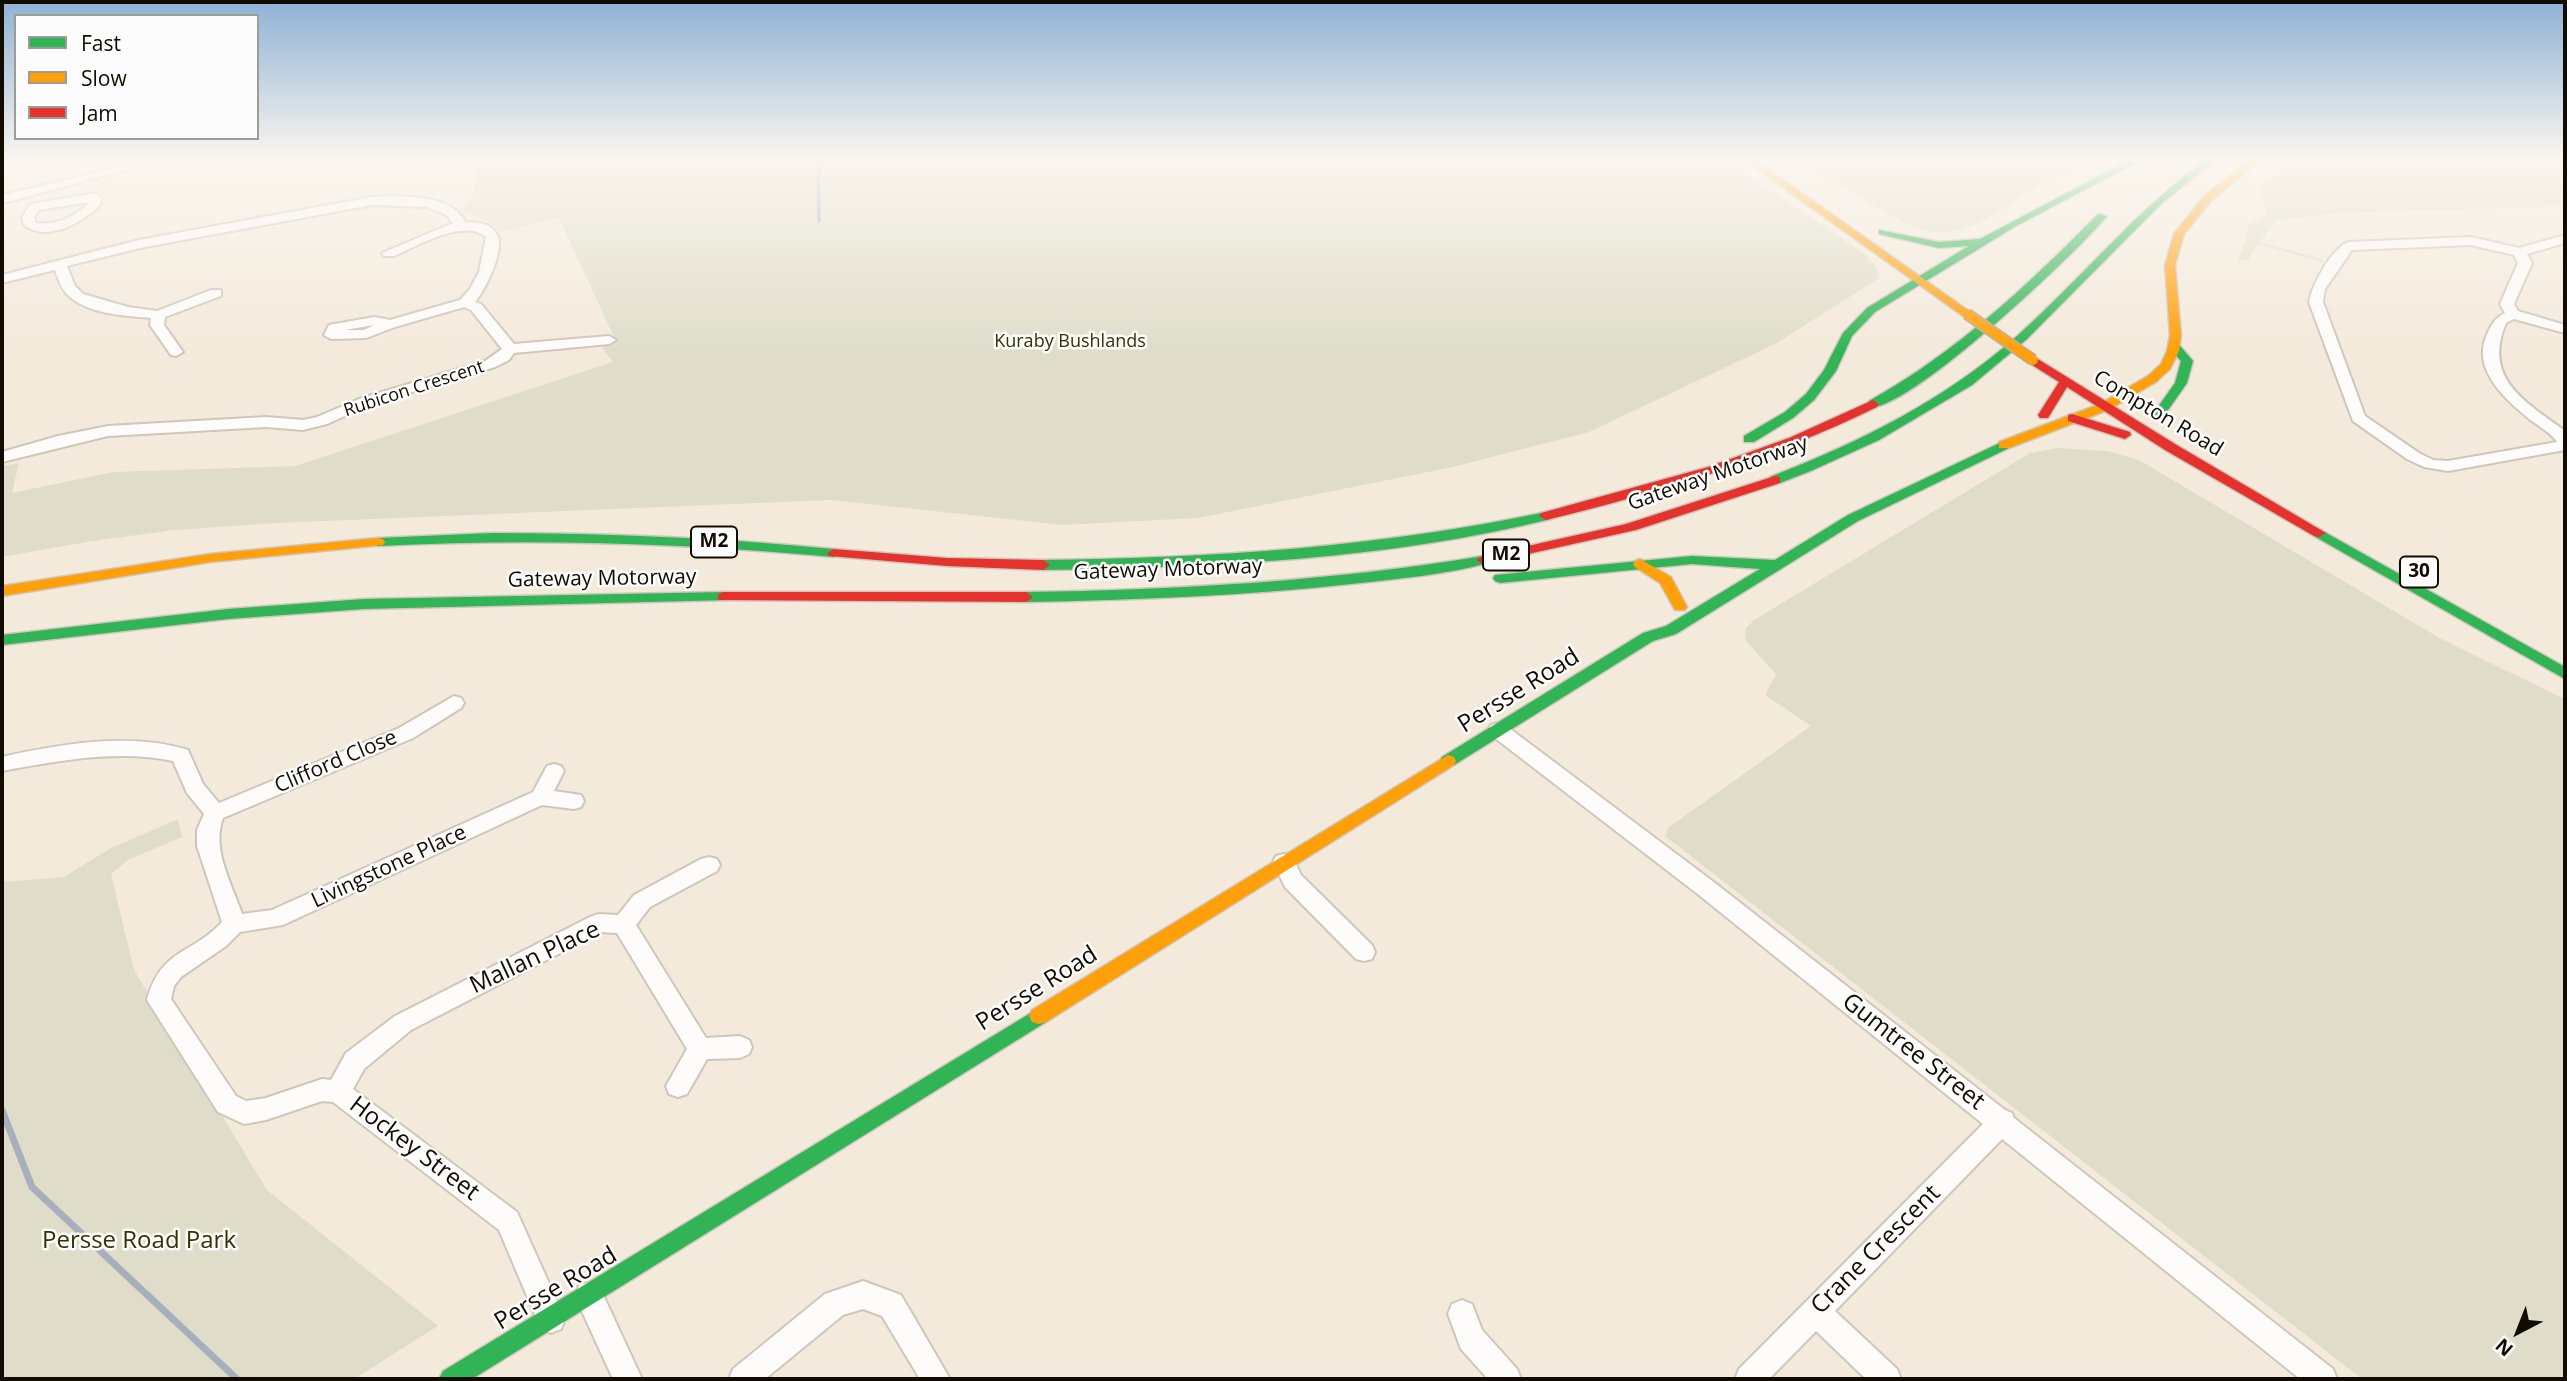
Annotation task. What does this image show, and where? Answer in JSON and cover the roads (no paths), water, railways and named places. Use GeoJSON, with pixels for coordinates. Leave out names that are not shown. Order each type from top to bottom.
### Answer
{"type":"FeatureCollection","features":[{"type":"Feature","properties":{"kind":"main road","name":"Compton Road"},"geometry":{"type":"LineString","coordinates":[[1838,223],[2098,404],[2461,617],[2565,674]]}},
{"type":"Feature","properties":{"kind":"main road"},"geometry":{"type":"LineString","coordinates":[[1515,524],[1535,511],[1657,475],[1727,449],[1765,431],[1810,397],[1830,371],[1847,335],[1871,310],[2016,223]]}},
{"type":"Feature","properties":{"kind":"main road","name":"Gateway Motorway"},"geometry":{"type":"LineString","coordinates":[[2,591],[197,560],[332,545],[443,539],[554,536],[647,538],[939,562],[1087,566],[1281,557],[1388,545],[1515,524],[1620,499],[1720,469],[1786,444],[1882,398],[1940,363],[1976,335],[2025,293],[2095,223]]}},
{"type":"Feature","properties":{"kind":"main road","name":"Gateway Motorway"},"geometry":{"type":"LineString","coordinates":[[2,640],[241,613],[363,604],[1172,594],[1295,585],[1424,569],[1514,554],[1691,510],[1766,484],[1838,454],[1949,396],[2002,356],[2132,223]]}},
{"type":"Feature","properties":{"kind":"main road"},"geometry":{"type":"LineString","coordinates":[[2157,416],[2185,376],[2187,361],[2175,348],[2178,324],[2169,282],[2170,260],[2176,240],[2189,223]]}},
{"type":"Feature","properties":{"kind":"main road"},"geometry":{"type":"LineString","coordinates":[[1956,281],[1877,228],[1939,245],[1981,242]]}},
{"type":"Feature","properties":{"kind":"main road"},"geometry":{"type":"LineString","coordinates":[[1871,310],[1869,301],[1902,269]]}},
{"type":"Feature","properties":{"kind":"main road"},"geometry":{"type":"LineString","coordinates":[[1984,300],[2038,337]]}},
{"type":"Feature","properties":{"kind":"main road","name":"Persse Road"},"geometry":{"type":"LineString","coordinates":[[451,1379],[589,1296],[1648,637],[1671,630],[1853,518],[2015,440],[2072,418],[2118,390],[2156,375],[2168,362],[2175,348]]}},
{"type":"Feature","properties":{"kind":"main road"},"geometry":{"type":"LineString","coordinates":[[2045,415],[2047,405],[2065,382]]}},
{"type":"Feature","properties":{"kind":"main road","name":"Compton Road"},"geometry":{"type":"LineString","coordinates":[[2118,390],[2175,428]]}},
{"type":"Feature","properties":{"kind":"main road","name":"Persse Road"},"geometry":{"type":"LineString","coordinates":[[1835,509],[2045,415],[2098,404]]}},
{"type":"Feature","properties":{"kind":"main road"},"geometry":{"type":"LineString","coordinates":[[2072,418],[2145,443],[2170,447]]}},
{"type":"Feature","properties":{"kind":"main road","name":"30"},"geometry":{"type":"LineString","coordinates":[[2369,542],[2502,619]]}},
{"type":"Feature","properties":{"kind":"main road","name":"Persse Road"},"geometry":{"type":"LineString","coordinates":[[1648,637],[1657,622],[1772,548]]}},
{"type":"Feature","properties":{"kind":"main road"},"geometry":{"type":"LineString","coordinates":[[1480,580],[1705,559],[1743,565],[1779,564]]}},
{"type":"Feature","properties":{"kind":"main road"},"geometry":{"type":"LineString","coordinates":[[1640,564],[1658,572],[1670,582],[1679,607]]}},
{"type":"Feature","properties":{"kind":"main road"},"geometry":{"type":"LineString","coordinates":[[707,599],[759,606],[1168,610]]}},
{"type":"Feature","properties":{"kind":"street"},"geometry":{"type":"LineString","coordinates":[[30,223],[32,227],[60,223]]}},
{"type":"Feature","properties":{"kind":"street"},"geometry":{"type":"LineString","coordinates":[[2,279],[139,244],[250,223]]}},
{"type":"Feature","properties":{"kind":"street"},"geometry":{"type":"LineString","coordinates":[[389,253],[459,225],[482,227],[492,236],[492,246],[477,291],[466,303],[390,324]]}},
{"type":"Feature","properties":{"kind":"street"},"geometry":{"type":"LineString","coordinates":[[2513,314],[2500,321],[2490,346],[2492,365],[2501,381],[2519,401],[2562,436],[2565,444],[2448,466],[2413,456],[2358,418],[2316,302],[2318,289],[2349,246],[2471,241],[2519,252],[2565,239]]}},
{"type":"Feature","properties":{"kind":"street"},"geometry":{"type":"LineString","coordinates":[[2519,252],[2525,263],[2507,304],[2513,314],[2565,329]]}},
{"type":"Feature","properties":{"kind":"street"},"geometry":{"type":"LineString","coordinates":[[59,264],[68,286],[77,296],[136,313],[158,315],[216,293]]}},
{"type":"Feature","properties":{"kind":"street","name":"Rubicon Crescent"},"geometry":{"type":"LineString","coordinates":[[2,457],[81,435],[108,431],[266,422],[303,425],[322,421],[364,402],[490,364],[504,357],[510,349],[476,307],[466,303]]}},
{"type":"Feature","properties":{"kind":"street"},"geometry":{"type":"LineString","coordinates":[[158,315],[157,325],[176,352]]}},
{"type":"Feature","properties":{"kind":"street"},"geometry":{"type":"LineString","coordinates":[[510,349],[609,340]]}},
{"type":"Feature","properties":{"kind":"street","name":"Clifford Close"},"geometry":{"type":"LineString","coordinates":[[215,813],[406,733],[454,703]]}},
{"type":"Feature","properties":{"kind":"street","name":"Gumtree Street"},"geometry":{"type":"LineString","coordinates":[[1498,730],[2003,1121],[2144,1238],[2323,1379]]}},
{"type":"Feature","properties":{"kind":"street"},"geometry":{"type":"LineString","coordinates":[[2,764],[63,754],[163,749],[181,755],[194,788],[215,813],[208,830],[208,846],[234,924]]}},
{"type":"Feature","properties":{"kind":"street"},"geometry":{"type":"LineString","coordinates":[[554,771],[540,797],[574,801]]}},
{"type":"Feature","properties":{"kind":"street","name":"Livingstone Place"},"geometry":{"type":"LineString","coordinates":[[234,924],[275,919],[540,797]]}},
{"type":"Feature","properties":{"kind":"street"},"geometry":{"type":"LineString","coordinates":[[1284,862],[1293,881],[1364,952]]}},
{"type":"Feature","properties":{"kind":"street"},"geometry":{"type":"LineString","coordinates":[[624,923],[642,901],[709,865]]}},
{"type":"Feature","properties":{"kind":"street","name":"Mallan Place"},"geometry":{"type":"LineString","coordinates":[[338,1091],[355,1061],[403,1023],[598,923],[624,923],[700,1049]]}},
{"type":"Feature","properties":{"kind":"street","name":"Hockey Street"},"geometry":{"type":"LineString","coordinates":[[234,924],[226,935],[180,964],[164,980],[159,1000],[227,1104],[244,1113],[266,1109],[322,1090],[338,1091],[508,1221],[551,1319]]}},
{"type":"Feature","properties":{"kind":"street"},"geometry":{"type":"LineString","coordinates":[[678,1086],[700,1049],[740,1047]]}},
{"type":"Feature","properties":{"kind":"street","name":"Crane Crescent"},"geometry":{"type":"LineString","coordinates":[[1749,1379],[2003,1121]]}},
{"type":"Feature","properties":{"kind":"street"},"geometry":{"type":"LineString","coordinates":[[589,1296],[628,1379]]}},
{"type":"Feature","properties":{"kind":"street"},"geometry":{"type":"LineString","coordinates":[[743,1379],[835,1304],[863,1296],[891,1305],[936,1379]]}},
{"type":"Feature","properties":{"kind":"street"},"geometry":{"type":"LineString","coordinates":[[1815,1311],[1887,1379]]}},
{"type":"Feature","properties":{"kind":"street"},"geometry":{"type":"LineString","coordinates":[[1462,1314],[1471,1339],[1507,1379]]}},
{"type":"Feature","properties":{"kind":"waterway"},"geometry":{"type":"LineString","coordinates":[[2,1110],[32,1187],[237,1379]]}},
{"type":"Feature","properties":{"kind":"park label","name":"Kuraby Bushlands"},"geometry":{"type":"Point","coordinates":[1070,342]}},
{"type":"Feature","properties":{"kind":"park label","name":"Persse Road Park"},"geometry":{"type":"Point","coordinates":[139,1241]}}]}
